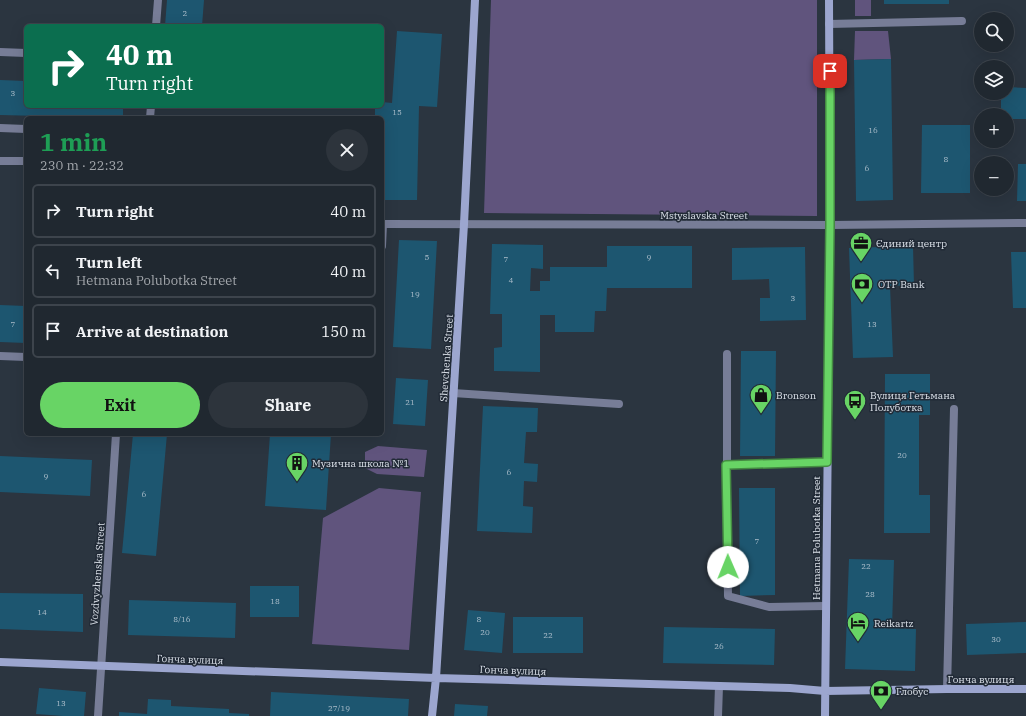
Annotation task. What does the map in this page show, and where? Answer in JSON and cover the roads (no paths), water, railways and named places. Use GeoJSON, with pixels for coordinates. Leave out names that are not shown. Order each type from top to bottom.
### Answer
{"type":"FeatureCollection","features":[{"type":"Feature","properties":{"kind":"main road","name":"Shevchenka Street"},"geometry":{"type":"LineString","coordinates":[[432,716],[436,678],[464,224],[475,0]]}},
{"type":"Feature","properties":{"kind":"main road","name":"Hetmana Polubotka Street"},"geometry":{"type":"LineString","coordinates":[[825,716],[830,225],[829,0]]}},
{"type":"Feature","properties":{"kind":"main road","name":"Гонча вулиця"},"geometry":{"type":"LineString","coordinates":[[0,662],[436,678],[790,688],[825,691],[1026,689]]}},
{"type":"Feature","properties":{"kind":"street"},"geometry":{"type":"LineString","coordinates":[[156,24],[158,0]]}},
{"type":"Feature","properties":{"kind":"street"},"geometry":{"type":"LineString","coordinates":[[829,24],[962,21]]}},
{"type":"Feature","properties":{"kind":"street"},"geometry":{"type":"LineString","coordinates":[[0,52],[24,53]]}},
{"type":"Feature","properties":{"kind":"street"},"geometry":{"type":"LineString","coordinates":[[0,128],[24,129]]}},
{"type":"Feature","properties":{"kind":"street"},"geometry":{"type":"LineString","coordinates":[[0,160],[24,161]]}},
{"type":"Feature","properties":{"kind":"street","name":"Mstyslavska Street"},"geometry":{"type":"LineString","coordinates":[[384,224],[830,225],[1026,223]]}},
{"type":"Feature","properties":{"kind":"street"},"geometry":{"type":"LineString","coordinates":[[727,354],[728,596],[769,607],[825,606]]}},
{"type":"Feature","properties":{"kind":"street"},"geometry":{"type":"LineString","coordinates":[[0,356],[24,357]]}},
{"type":"Feature","properties":{"kind":"street"},"geometry":{"type":"LineString","coordinates":[[453,393],[619,404]]}},
{"type":"Feature","properties":{"kind":"street"},"geometry":{"type":"LineString","coordinates":[[947,689],[954,409]]}},
{"type":"Feature","properties":{"kind":"street","name":"Vozdvyzhenska Street"},"geometry":{"type":"LineString","coordinates":[[98,716],[116,436]]}},
{"type":"Feature","properties":{"kind":"street"},"geometry":{"type":"LineString","coordinates":[[727,465],[827,462]]}},
{"type":"Feature","properties":{"kind":"street"},"geometry":{"type":"LineString","coordinates":[[718,716],[719,686]]}},
{"type":"Feature","properties":{"kind":"place","name":"Єдиний центр"},"geometry":{"type":"Point","coordinates":[861,262]}},
{"type":"Feature","properties":{"kind":"place","name":"OTP Bank"},"geometry":{"type":"Point","coordinates":[862,304]}},
{"type":"Feature","properties":{"kind":"place","name":"Bronson"},"geometry":{"type":"Point","coordinates":[761,414]}},
{"type":"Feature","properties":{"kind":"place","name":"Вулиця Гетьмана Полуботка"},"geometry":{"type":"Point","coordinates":[855,420]}},
{"type":"Feature","properties":{"kind":"place","name":"Музична школа №1"},"geometry":{"type":"Point","coordinates":[297,482]}},
{"type":"Feature","properties":{"kind":"place","name":"Reikartz"},"geometry":{"type":"Point","coordinates":[858,642]}},
{"type":"Feature","properties":{"kind":"place","name":"Глобус"},"geometry":{"type":"Point","coordinates":[881,710]}}]}
